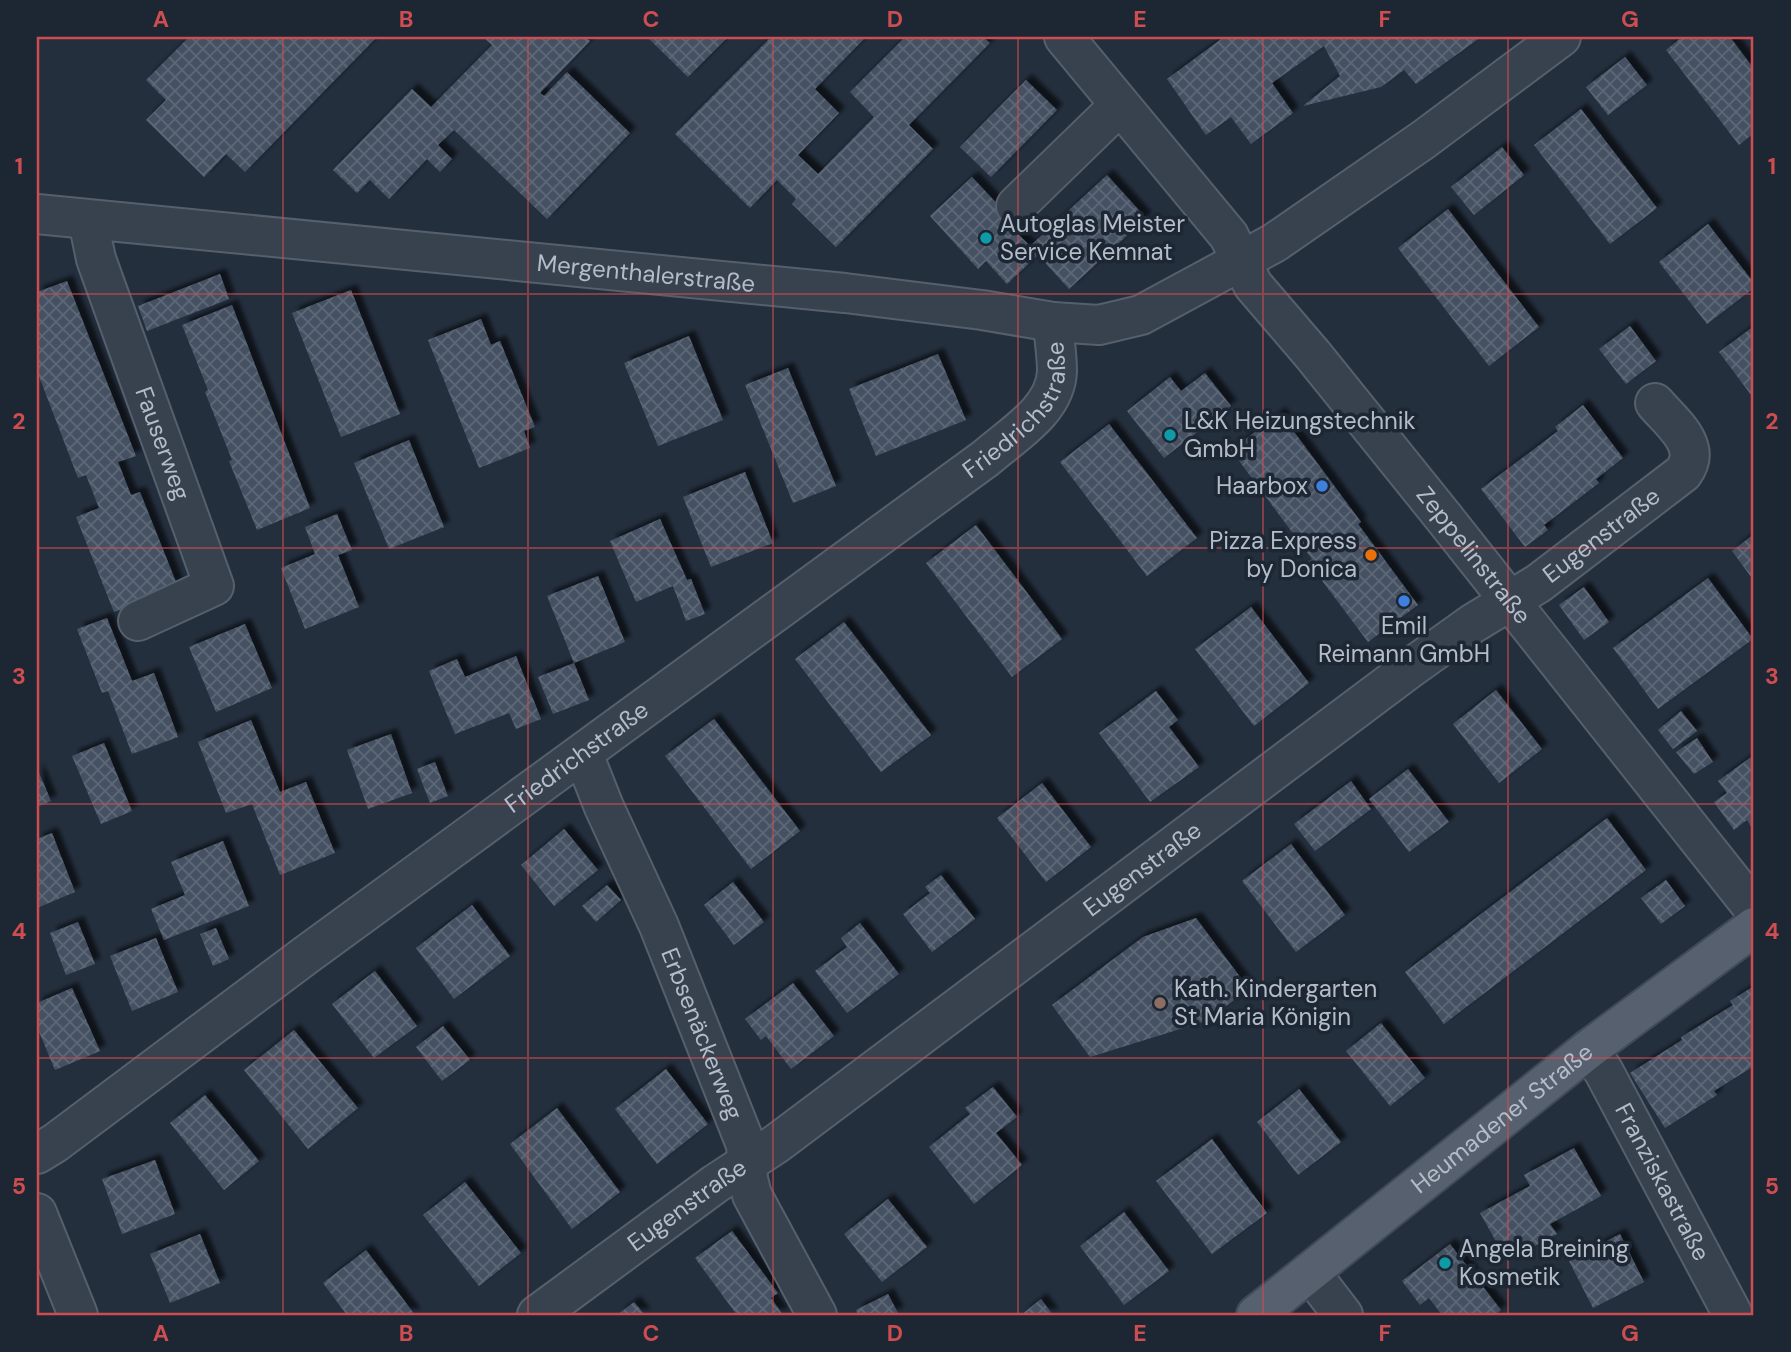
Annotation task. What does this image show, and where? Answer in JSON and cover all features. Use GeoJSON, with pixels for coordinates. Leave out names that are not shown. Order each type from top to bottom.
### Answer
{"type":"FeatureCollection","features":[{"type":"Feature","properties":{"kind":"main road","name":"Heumadener Straße"},"geometry":{"type":"LineString","coordinates":[[1256,1315],[1589,1049],[1754,927]]}},
{"type":"Feature","properties":{"kind":"street","name":"Zeppelinstraße"},"geometry":{"type":"LineString","coordinates":[[1064,37],[1228,236],[1253,285],[1339,388],[1754,909]]}},
{"type":"Feature","properties":{"kind":"street"},"geometry":{"type":"LineString","coordinates":[[1242,262],[1413,147],[1561,37]]}},
{"type":"Feature","properties":{"kind":"street"},"geometry":{"type":"LineString","coordinates":[[1016,206],[1120,105]]}},
{"type":"Feature","properties":{"kind":"street","name":"Mergenthalerstraße"},"geometry":{"type":"LineString","coordinates":[[37,214],[845,293],[1053,322],[1100,325],[1141,315],[1242,262]]}},
{"type":"Feature","properties":{"kind":"street","name":"Fauserweg"},"geometry":{"type":"LineString","coordinates":[[88,220],[96,259],[214,586],[138,621]]}},
{"type":"Feature","properties":{"kind":"street","name":"Friedrichstraße"},"geometry":{"type":"LineString","coordinates":[[37,1154],[986,457],[1039,412],[1051,393],[1057,374],[1053,322]]}},
{"type":"Feature","properties":{"kind":"street","name":"Eugenstraße"},"geometry":{"type":"LineString","coordinates":[[537,1315],[715,1184],[748,1163],[1409,669],[1472,624],[1539,583],[1683,473],[1689,465],[1689,445],[1655,403]]}},
{"type":"Feature","properties":{"kind":"street","name":"Erbsenäckerweg"},"geometry":{"type":"LineString","coordinates":[[583,754],[604,807],[659,926],[743,1138],[752,1195],[817,1315]]}},
{"type":"Feature","properties":{"kind":"street","name":"Franziskastraße"},"geometry":{"type":"LineString","coordinates":[[1589,1049],[1735,1315]]}},
{"type":"Feature","properties":{"kind":"street"},"geometry":{"type":"LineString","coordinates":[[37,1213],[78,1315]]}},
{"type":"Feature","properties":{"kind":"street"},"geometry":{"type":"LineString","coordinates":[[1310,1272],[1343,1315]]}},
{"type":"Feature","properties":{"kind":"street"},"geometry":{"type":"LineString","coordinates":[[1735,1315],[1754,1306]]}},
{"type":"Feature","properties":{"kind":"building"},"geometry":{"type":"Polygon","coordinates":[[[189,37],[377,37],[245,172],[226,154],[204,177],[146,120],[166,100],[146,80],[189,37]]]}},
{"type":"Feature","properties":{"kind":"building"},"geometry":{"type":"Polygon","coordinates":[[[483,37],[586,37],[590,41],[540,93],[544,96],[567,72],[630,133],[547,219],[454,130],[438,145],[452,159],[440,172],[427,159],[389,199],[370,180],[357,193],[333,170],[412,89],[431,107],[492,45],[483,37]]]}},
{"type":"Feature","properties":{"kind":"building"},"geometry":{"type":"Polygon","coordinates":[[[647,37],[728,37],[688,77],[647,37]]]}},
{"type":"Feature","properties":{"kind":"building"},"geometry":{"type":"Polygon","coordinates":[[[771,37],[866,37],[815,89],[839,113],[798,155],[818,174],[874,117],[850,92],[905,37],[983,37],[990,43],[909,125],[933,149],[836,247],[792,204],[796,199],[777,180],[750,208],[675,134],[771,37]]]}},
{"type":"Feature","properties":{"kind":"building"},"geometry":{"type":"Polygon","coordinates":[[[1224,37],[1481,37],[1416,84],[1404,70],[1381,87],[1303,106],[1340,76],[1324,46],[1272,83],[1293,113],[1251,144],[1231,117],[1206,135],[1167,79],[1224,37]]]}},
{"type":"Feature","properties":{"kind":"building"},"geometry":{"type":"Polygon","coordinates":[[[1682,37],[1730,37],[1754,69],[1754,133],[1739,145],[1666,50],[1682,37]]]}},
{"type":"Feature","properties":{"kind":"building"},"geometry":{"type":"Polygon","coordinates":[[[1625,57],[1647,85],[1608,115],[1586,87],[1625,57]]]}},
{"type":"Feature","properties":{"kind":"building"},"geometry":{"type":"Polygon","coordinates":[[[1026,80],[1057,110],[991,177],[960,147],[1026,80]]]}},
{"type":"Feature","properties":{"kind":"building"},"geometry":{"type":"Polygon","coordinates":[[[1581,109],[1657,208],[1610,244],[1534,145],[1581,109]]]}},
{"type":"Feature","properties":{"kind":"building"},"geometry":{"type":"Polygon","coordinates":[[[1502,147],[1524,175],[1474,215],[1451,187],[1502,147]]]}},
{"type":"Feature","properties":{"kind":"building"},"geometry":{"type":"Polygon","coordinates":[[[1107,175],[1146,218],[1069,289],[1038,255],[1007,284],[986,261],[978,269],[930,216],[972,177],[1018,226],[1014,230],[1030,246],[1107,175]]]}},
{"type":"Feature","properties":{"kind":"building"},"geometry":{"type":"Polygon","coordinates":[[[1448,209],[1539,327],[1489,366],[1398,248],[1448,209]]]}},
{"type":"Feature","properties":{"kind":"building"},"geometry":{"type":"Polygon","coordinates":[[[1708,224],[1754,283],[1754,288],[1707,324],[1659,262],[1708,224]]]}},
{"type":"Feature","properties":{"kind":"building"},"geometry":{"type":"Polygon","coordinates":[[[220,274],[229,299],[147,331],[138,306],[220,274]]]}},
{"type":"Feature","properties":{"kind":"building"},"geometry":{"type":"Polygon","coordinates":[[[67,281],[136,456],[118,462],[131,495],[140,492],[178,587],[114,612],[76,517],[99,508],[86,475],[78,478],[37,371],[37,292],[67,281]]]}},
{"type":"Feature","properties":{"kind":"building"},"geometry":{"type":"Polygon","coordinates":[[[351,290],[400,414],[341,437],[292,313],[351,290]]]}},
{"type":"Feature","properties":{"kind":"building"},"geometry":{"type":"Polygon","coordinates":[[[232,305],[310,508],[257,530],[229,461],[232,460],[205,392],[208,390],[182,325],[232,305]]]}},
{"type":"Feature","properties":{"kind":"building"},"geometry":{"type":"Polygon","coordinates":[[[481,319],[491,345],[500,341],[535,427],[524,431],[530,448],[479,468],[428,340],[481,319]]]}},
{"type":"Feature","properties":{"kind":"building"},"geometry":{"type":"Polygon","coordinates":[[[1630,326],[1656,361],[1626,384],[1599,349],[1630,326]]]}},
{"type":"Feature","properties":{"kind":"building"},"geometry":{"type":"Polygon","coordinates":[[[1754,326],[1754,399],[1719,352],[1754,326]]]}},
{"type":"Feature","properties":{"kind":"building"},"geometry":{"type":"Polygon","coordinates":[[[689,336],[723,420],[658,446],[624,363],[689,336]]]}},
{"type":"Feature","properties":{"kind":"building"},"geometry":{"type":"Polygon","coordinates":[[[938,354],[966,420],[876,456],[849,389],[938,354]]]}},
{"type":"Feature","properties":{"kind":"building"},"geometry":{"type":"Polygon","coordinates":[[[788,368],[836,486],[793,503],[745,385],[788,368]]]}},
{"type":"Feature","properties":{"kind":"building","name":"L&K Heizungstechnik GmbH"},"geometry":{"type":"Polygon","coordinates":[[[1205,373],[1231,406],[1164,458],[1127,411],[1170,377],[1181,391],[1205,373]]]}},
{"type":"Feature","properties":{"kind":"building"},"geometry":{"type":"Polygon","coordinates":[[[1583,405],[1623,458],[1596,479],[1599,483],[1544,525],[1548,530],[1525,547],[1481,489],[1558,431],[1555,427],[1583,405]]]}},
{"type":"Feature","properties":{"kind":"building"},"geometry":{"type":"Polygon","coordinates":[[[1280,413],[1361,522],[1358,524],[1418,605],[1368,642],[1308,562],[1312,559],[1231,450],[1280,413]]]}},
{"type":"Feature","properties":{"kind":"building"},"geometry":{"type":"Polygon","coordinates":[[[1109,424],[1197,538],[1147,576],[1060,462],[1109,424]]]}},
{"type":"Feature","properties":{"kind":"building"},"geometry":{"type":"Polygon","coordinates":[[[409,440],[444,527],[389,549],[354,463],[409,440]]]}},
{"type":"Feature","properties":{"kind":"building"},"geometry":{"type":"Polygon","coordinates":[[[745,472],[773,543],[711,567],[683,497],[745,472]]]}},
{"type":"Feature","properties":{"kind":"building"},"geometry":{"type":"Polygon","coordinates":[[[337,514],[352,550],[338,555],[359,607],[305,629],[281,568],[315,554],[305,527],[337,514]]]}},
{"type":"Feature","properties":{"kind":"building"},"geometry":{"type":"Polygon","coordinates":[[[660,519],[687,580],[691,579],[705,614],[686,621],[673,586],[636,602],[610,541],[660,519]]]}},
{"type":"Feature","properties":{"kind":"building"},"geometry":{"type":"Polygon","coordinates":[[[976,525],[1062,639],[1012,677],[926,563],[976,525]]]}},
{"type":"Feature","properties":{"kind":"building"},"geometry":{"type":"Polygon","coordinates":[[[1754,534],[1754,581],[1732,551],[1754,534]]]}},
{"type":"Feature","properties":{"kind":"building"},"geometry":{"type":"Polygon","coordinates":[[[598,576],[625,642],[574,663],[547,596],[598,576]]]}},
{"type":"Feature","properties":{"kind":"building"},"geometry":{"type":"Polygon","coordinates":[[[1708,578],[1753,639],[1658,709],[1613,648],[1708,578]]]}},
{"type":"Feature","properties":{"kind":"building"},"geometry":{"type":"Polygon","coordinates":[[[1584,587],[1609,622],[1584,640],[1559,605],[1584,587]]]}},
{"type":"Feature","properties":{"kind":"building"},"geometry":{"type":"Polygon","coordinates":[[[1251,607],[1309,683],[1254,726],[1195,649],[1251,607]]]}},
{"type":"Feature","properties":{"kind":"building"},"geometry":{"type":"Polygon","coordinates":[[[107,618],[132,681],[154,673],[178,737],[132,754],[108,691],[102,693],[77,629],[107,618]]]}},
{"type":"Feature","properties":{"kind":"building"},"geometry":{"type":"Polygon","coordinates":[[[844,622],[931,735],[881,772],[795,659],[844,622]]]}},
{"type":"Feature","properties":{"kind":"building"},"geometry":{"type":"Polygon","coordinates":[[[245,624],[272,688],[216,712],[189,647],[245,624]]]}},
{"type":"Feature","properties":{"kind":"building"},"geometry":{"type":"Polygon","coordinates":[[[516,656],[541,719],[516,729],[509,713],[455,734],[429,671],[457,659],[465,677],[516,656]]]}},
{"type":"Feature","properties":{"kind":"building"},"geometry":{"type":"Polygon","coordinates":[[[574,663],[589,700],[553,714],[538,677],[574,663]]]}},
{"type":"Feature","properties":{"kind":"building"},"geometry":{"type":"Polygon","coordinates":[[[1496,690],[1542,749],[1499,783],[1453,724],[1496,690]]]}},
{"type":"Feature","properties":{"kind":"building"},"geometry":{"type":"Polygon","coordinates":[[[1156,691],[1178,720],[1169,727],[1199,767],[1150,802],[1099,733],[1156,691]]]}},
{"type":"Feature","properties":{"kind":"building"},"geometry":{"type":"Polygon","coordinates":[[[1681,711],[1697,731],[1673,749],[1658,730],[1681,711]]]}},
{"type":"Feature","properties":{"kind":"building"},"geometry":{"type":"Polygon","coordinates":[[[714,719],[800,831],[751,869],[665,756],[714,719]]]}},
{"type":"Feature","properties":{"kind":"building"},"geometry":{"type":"Polygon","coordinates":[[[251,720],[280,792],[306,782],[335,853],[280,875],[252,804],[226,813],[198,742],[251,720]]]}},
{"type":"Feature","properties":{"kind":"building"},"geometry":{"type":"Polygon","coordinates":[[[391,734],[412,793],[368,809],[347,750],[391,734]]]}},
{"type":"Feature","properties":{"kind":"building"},"geometry":{"type":"Polygon","coordinates":[[[1697,738],[1713,762],[1694,774],[1676,752],[1697,738]]]}},
{"type":"Feature","properties":{"kind":"building"},"geometry":{"type":"Polygon","coordinates":[[[104,743],[132,811],[101,824],[72,756],[104,743]]]}},
{"type":"Feature","properties":{"kind":"building"},"geometry":{"type":"Polygon","coordinates":[[[1754,755],[1754,831],[1747,820],[1734,830],[1714,802],[1727,793],[1718,781],[1754,755]]]}},
{"type":"Feature","properties":{"kind":"building"},"geometry":{"type":"Polygon","coordinates":[[[435,762],[448,796],[430,803],[417,769],[435,762]]]}},
{"type":"Feature","properties":{"kind":"building"},"geometry":{"type":"Polygon","coordinates":[[[37,768],[51,801],[37,807],[37,768]]]}},
{"type":"Feature","properties":{"kind":"building"},"geometry":{"type":"Polygon","coordinates":[[[1408,769],[1449,822],[1409,852],[1369,799],[1408,769]]]}},
{"type":"Feature","properties":{"kind":"building"},"geometry":{"type":"Polygon","coordinates":[[[1351,781],[1371,809],[1315,851],[1294,824],[1351,781]]]}},
{"type":"Feature","properties":{"kind":"building"},"geometry":{"type":"Polygon","coordinates":[[[1042,783],[1091,847],[1046,882],[997,818],[1042,783]]]}},
{"type":"Feature","properties":{"kind":"building"},"geometry":{"type":"Polygon","coordinates":[[[1607,818],[1646,870],[1444,1024],[1405,972],[1607,818]]]}},
{"type":"Feature","properties":{"kind":"building"},"geometry":{"type":"Polygon","coordinates":[[[564,829],[598,870],[554,906],[521,865],[564,829]]]}},
{"type":"Feature","properties":{"kind":"building"},"geometry":{"type":"Polygon","coordinates":[[[52,833],[75,892],[37,908],[37,839],[52,833]]]}},
{"type":"Feature","properties":{"kind":"building"},"geometry":{"type":"Polygon","coordinates":[[[223,841],[249,906],[164,940],[151,909],[185,895],[171,862],[223,841]]]}},
{"type":"Feature","properties":{"kind":"building"},"geometry":{"type":"Polygon","coordinates":[[[1291,844],[1345,915],[1296,952],[1242,881],[1291,844]]]}},
{"type":"Feature","properties":{"kind":"building"},"geometry":{"type":"Polygon","coordinates":[[[941,875],[975,919],[932,952],[903,914],[930,893],[925,887],[941,875]]]}},
{"type":"Feature","properties":{"kind":"building"},"geometry":{"type":"Polygon","coordinates":[[[1666,880],[1685,906],[1661,924],[1641,898],[1666,880]]]}},
{"type":"Feature","properties":{"kind":"building"},"geometry":{"type":"Polygon","coordinates":[[[733,882],[764,922],[734,945],[704,905],[733,882]]]}},
{"type":"Feature","properties":{"kind":"building"},"geometry":{"type":"Polygon","coordinates":[[[607,885],[621,900],[596,922],[582,906],[607,885]]]}},
{"type":"Feature","properties":{"kind":"building"},"geometry":{"type":"Polygon","coordinates":[[[472,905],[510,956],[454,999],[416,948],[472,905]]]}},
{"type":"Feature","properties":{"kind":"building"},"geometry":{"type":"Polygon","coordinates":[[[1196,918],[1249,989],[1206,1021],[1090,1057],[1052,1005],[1143,937],[1196,918]]]}},
{"type":"Feature","properties":{"kind":"building"},"geometry":{"type":"Polygon","coordinates":[[[78,922],[95,964],[66,975],[50,933],[78,922]]]}},
{"type":"Feature","properties":{"kind":"building"},"geometry":{"type":"Polygon","coordinates":[[[860,923],[899,974],[847,1013],[815,971],[847,947],[841,938],[860,923]]]}},
{"type":"Feature","properties":{"kind":"building"},"geometry":{"type":"Polygon","coordinates":[[[216,928],[229,959],[213,966],[200,934],[216,928]]]}},
{"type":"Feature","properties":{"kind":"building"},"geometry":{"type":"Polygon","coordinates":[[[156,938],[178,992],[132,1011],[110,956],[156,938]]]}},
{"type":"Feature","properties":{"kind":"building"},"geometry":{"type":"Polygon","coordinates":[[[375,971],[417,1026],[374,1058],[332,1004],[375,971]]]}},
{"type":"Feature","properties":{"kind":"building"},"geometry":{"type":"Polygon","coordinates":[[[793,983],[834,1036],[791,1069],[766,1036],[761,1040],[745,1019],[793,983]]]}},
{"type":"Feature","properties":{"kind":"building"},"geometry":{"type":"Polygon","coordinates":[[[1754,986],[1754,1066],[1714,1091],[1717,1095],[1665,1128],[1630,1073],[1733,1005],[1730,1001],[1754,986]]]}},
{"type":"Feature","properties":{"kind":"building"},"geometry":{"type":"Polygon","coordinates":[[[72,988],[100,1051],[55,1070],[37,1027],[37,1003],[72,988]]]}},
{"type":"Feature","properties":{"kind":"building"},"geometry":{"type":"Polygon","coordinates":[[[1381,1023],[1425,1078],[1390,1106],[1346,1051],[1381,1023]]]}},
{"type":"Feature","properties":{"kind":"building"},"geometry":{"type":"Polygon","coordinates":[[[443,1026],[470,1060],[442,1081],[416,1047],[443,1026]]]}},
{"type":"Feature","properties":{"kind":"building"},"geometry":{"type":"Polygon","coordinates":[[[294,1030],[358,1108],[308,1149],[244,1070],[294,1030]]]}},
{"type":"Feature","properties":{"kind":"building"},"geometry":{"type":"Polygon","coordinates":[[[666,1069],[708,1124],[657,1164],[615,1109],[666,1069]]]}},
{"type":"Feature","properties":{"kind":"building"},"geometry":{"type":"Polygon","coordinates":[[[993,1087],[1017,1117],[996,1133],[1022,1165],[974,1204],[929,1147],[970,1114],[965,1108],[993,1087]]]}},
{"type":"Feature","properties":{"kind":"building"},"geometry":{"type":"Polygon","coordinates":[[[1299,1089],[1341,1142],[1298,1175],[1257,1122],[1299,1089]]]}},
{"type":"Feature","properties":{"kind":"building"},"geometry":{"type":"Polygon","coordinates":[[[205,1095],[259,1161],[224,1190],[170,1123],[205,1095]]]}},
{"type":"Feature","properties":{"kind":"building"},"geometry":{"type":"Polygon","coordinates":[[[557,1108],[620,1192],[572,1229],[510,1144],[557,1108]]]}},
{"type":"Feature","properties":{"kind":"building"},"geometry":{"type":"Polygon","coordinates":[[[1212,1139],[1267,1213],[1212,1254],[1156,1181],[1212,1139]]]}},
{"type":"Feature","properties":{"kind":"building"},"geometry":{"type":"Polygon","coordinates":[[[1574,1148],[1601,1196],[1550,1224],[1557,1234],[1507,1261],[1480,1213],[1530,1186],[1524,1175],[1574,1148]]]}},
{"type":"Feature","properties":{"kind":"building"},"geometry":{"type":"Polygon","coordinates":[[[155,1160],[175,1214],[122,1234],[102,1179],[155,1160]]]}},
{"type":"Feature","properties":{"kind":"building"},"geometry":{"type":"Polygon","coordinates":[[[465,1182],[521,1253],[479,1286],[423,1215],[465,1182]]]}},
{"type":"Feature","properties":{"kind":"building"},"geometry":{"type":"Polygon","coordinates":[[[888,1199],[927,1247],[882,1282],[844,1234],[888,1199]]]}},
{"type":"Feature","properties":{"kind":"building"},"geometry":{"type":"Polygon","coordinates":[[[1124,1212],[1169,1271],[1124,1305],[1080,1246],[1124,1212]]]}},
{"type":"Feature","properties":{"kind":"building"},"geometry":{"type":"Polygon","coordinates":[[[732,1231],[778,1293],[771,1298],[783,1315],[737,1315],[695,1258],[732,1231]]]}},
{"type":"Feature","properties":{"kind":"building"},"geometry":{"type":"Polygon","coordinates":[[[200,1234],[220,1283],[170,1303],[150,1254],[200,1234]]]}},
{"type":"Feature","properties":{"kind":"building"},"geometry":{"type":"Polygon","coordinates":[[[1620,1234],[1644,1282],[1593,1308],[1569,1261],[1620,1234]]]}},
{"type":"Feature","properties":{"kind":"building","name":"Angela Breining Kosmetik"},"geometry":{"type":"Polygon","coordinates":[[[1450,1244],[1501,1310],[1495,1315],[1442,1315],[1429,1298],[1420,1305],[1402,1281],[1450,1244]]]}},
{"type":"Feature","properties":{"kind":"building"},"geometry":{"type":"Polygon","coordinates":[[[366,1250],[415,1315],[347,1315],[323,1283],[366,1250]]]}},
{"type":"Feature","properties":{"kind":"building"},"geometry":{"type":"Polygon","coordinates":[[[888,1294],[898,1313],[858,1315],[856,1310],[888,1294]]]}},
{"type":"Feature","properties":{"kind":"building"},"geometry":{"type":"Polygon","coordinates":[[[1041,1299],[1053,1315],[1021,1315],[1041,1299]]]}},
{"type":"Feature","properties":{"kind":"building"},"geometry":{"type":"Polygon","coordinates":[[[634,1302],[645,1315],[617,1315],[634,1302]]]}},
{"type":"Feature","properties":{"kind":"place","name":"Autoglas Meister Service Kemnat"},"geometry":{"type":"Point","coordinates":[986,238]}},
{"type":"Feature","properties":{"kind":"place","name":"L&K Heizungstechnik GmbH"},"geometry":{"type":"Point","coordinates":[1170,435]}},
{"type":"Feature","properties":{"kind":"place","name":"Haarbox"},"geometry":{"type":"Point","coordinates":[1322,486]}},
{"type":"Feature","properties":{"kind":"place","name":"Pizza Express by Donica"},"geometry":{"type":"Point","coordinates":[1371,555]}},
{"type":"Feature","properties":{"kind":"place","name":"Emil Reimann GmbH"},"geometry":{"type":"Point","coordinates":[1404,601]}},
{"type":"Feature","properties":{"kind":"place","name":"Kath. Kindergarten St Maria Königin"},"geometry":{"type":"Point","coordinates":[1160,1003]}},
{"type":"Feature","properties":{"kind":"place","name":"Angela Breining Kosmetik"},"geometry":{"type":"Point","coordinates":[1445,1263]}}]}
